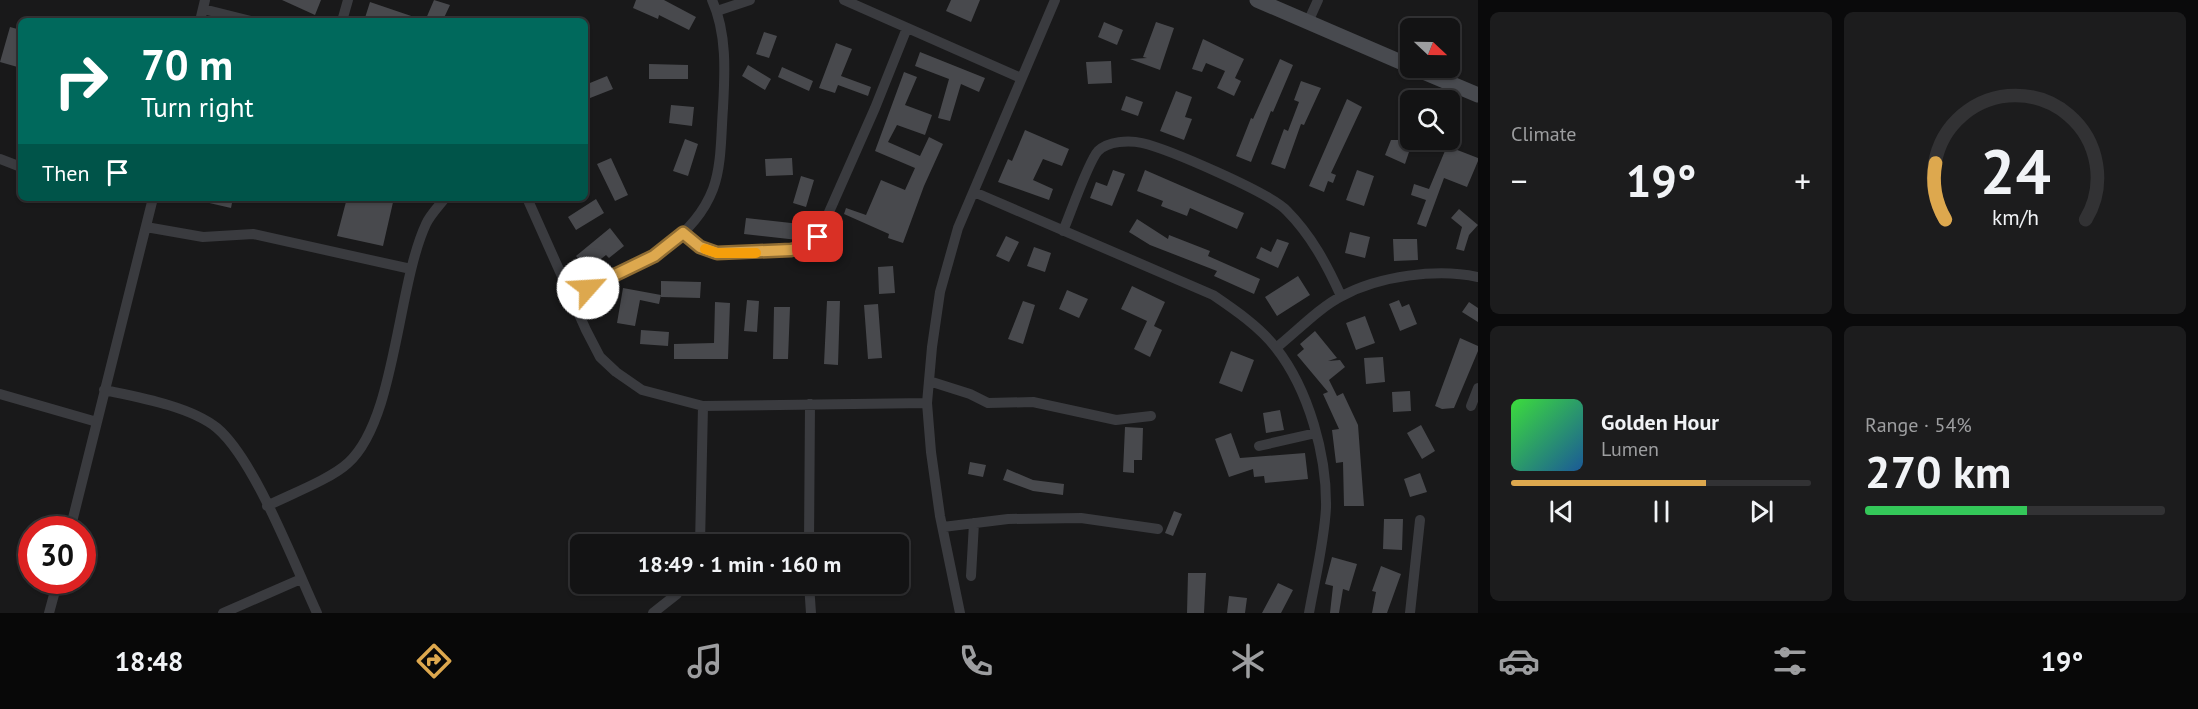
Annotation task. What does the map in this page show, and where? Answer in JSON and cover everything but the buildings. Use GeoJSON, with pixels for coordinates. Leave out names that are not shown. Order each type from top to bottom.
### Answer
{"type":"FeatureCollection","features":[{"type":"Feature","properties":{"kind":"street"},"geometry":{"type":"LineString","coordinates":[[343,18],[348,0]]}},
{"type":"Feature","properties":{"kind":"street"},"geometry":{"type":"LineString","coordinates":[[571,296],[654,256],[683,233],[713,188],[718,159],[724,53],[717,11],[712,0]]}},
{"type":"Feature","properties":{"kind":"street"},"geometry":{"type":"LineString","coordinates":[[717,11],[750,0]]}},
{"type":"Feature","properties":{"kind":"street"},"geometry":{"type":"LineString","coordinates":[[844,0],[1021,78]]}},
{"type":"Feature","properties":{"kind":"street"},"geometry":{"type":"LineString","coordinates":[[960,613],[943,527],[927,403],[940,292],[958,228],[1055,0]]}},
{"type":"Feature","properties":{"kind":"street"},"geometry":{"type":"LineString","coordinates":[[1257,0],[1400,62]]}},
{"type":"Feature","properties":{"kind":"street"},"geometry":{"type":"LineString","coordinates":[[1308,22],[1318,0]]}},
{"type":"Feature","properties":{"kind":"street"},"geometry":{"type":"LineString","coordinates":[[204,4],[243,18]]}},
{"type":"Feature","properties":{"kind":"street"},"geometry":{"type":"LineString","coordinates":[[683,233],[700,247],[717,253],[791,250],[804,247],[818,237],[875,108],[906,28]]}},
{"type":"Feature","properties":{"kind":"street"},"geometry":{"type":"LineString","coordinates":[[1439,78],[1478,94]]}},
{"type":"Feature","properties":{"kind":"street"},"geometry":{"type":"LineString","coordinates":[[1063,231],[1098,152],[1112,143],[1141,143],[1244,186],[1280,204],[1307,233],[1341,296]]}},
{"type":"Feature","properties":{"kind":"street"},"geometry":{"type":"LineString","coordinates":[[0,159],[18,166]]}},
{"type":"Feature","properties":{"kind":"street"},"geometry":{"type":"LineString","coordinates":[[974,192],[1213,295],[1239,313],[1276,348],[1296,382],[1316,433],[1325,478],[1326,511],[1309,613]]}},
{"type":"Feature","properties":{"kind":"street"},"geometry":{"type":"LineString","coordinates":[[74,516],[146,227],[149,201]]}},
{"type":"Feature","properties":{"kind":"street"},"geometry":{"type":"LineString","coordinates":[[267,506],[348,464],[361,448],[373,426],[381,403],[411,269],[426,223],[443,201]]}},
{"type":"Feature","properties":{"kind":"street"},"geometry":{"type":"LineString","coordinates":[[528,201],[600,357],[616,372],[642,390],[703,406],[927,403]]}},
{"type":"Feature","properties":{"kind":"street"},"geometry":{"type":"LineString","coordinates":[[146,227],[202,237],[253,234],[411,269]]}},
{"type":"Feature","properties":{"kind":"street"},"geometry":{"type":"LineString","coordinates":[[1276,348],[1341,296],[1388,280],[1430,273],[1478,277]]}},
{"type":"Feature","properties":{"kind":"street"},"geometry":{"type":"LineString","coordinates":[[929,381],[970,394],[988,403],[1033,402],[1116,420],[1151,416]]}},
{"type":"Feature","properties":{"kind":"street"},"geometry":{"type":"LineString","coordinates":[[1471,406],[1478,388]]}},
{"type":"Feature","properties":{"kind":"street"},"geometry":{"type":"LineString","coordinates":[[104,390],[165,404],[216,428],[239,453],[267,506],[317,613]]}},
{"type":"Feature","properties":{"kind":"street"},"geometry":{"type":"LineString","coordinates":[[0,394],[97,422]]}},
{"type":"Feature","properties":{"kind":"street"},"geometry":{"type":"LineString","coordinates":[[809,534],[810,404]]}},
{"type":"Feature","properties":{"kind":"street"},"geometry":{"type":"LineString","coordinates":[[700,534],[703,406]]}},
{"type":"Feature","properties":{"kind":"street"},"geometry":{"type":"LineString","coordinates":[[1259,446],[1316,433]]}},
{"type":"Feature","properties":{"kind":"street"},"geometry":{"type":"LineString","coordinates":[[943,527],[1008,519],[1081,518],[1158,529]]}},
{"type":"Feature","properties":{"kind":"street"},"geometry":{"type":"LineString","coordinates":[[1410,613],[1420,520]]}},
{"type":"Feature","properties":{"kind":"street"},"geometry":{"type":"LineString","coordinates":[[971,576],[974,523]]}},
{"type":"Feature","properties":{"kind":"street"},"geometry":{"type":"LineString","coordinates":[[223,613],[301,579]]}},
{"type":"Feature","properties":{"kind":"street"},"geometry":{"type":"LineString","coordinates":[[49,613],[54,594]]}},
{"type":"Feature","properties":{"kind":"street"},"geometry":{"type":"LineString","coordinates":[[653,613],[677,594]]}},
{"type":"Feature","properties":{"kind":"street"},"geometry":{"type":"LineString","coordinates":[[810,594],[811,613]]}},
{"type":"Feature","properties":{"kind":"slow traffic"},"geometry":{"type":"LineString","coordinates":[[705,249],[717,253],[756,253]]}},
{"type":"Feature","properties":{"kind":"route"},"geometry":{"type":"LineString","coordinates":[[588,288],[654,256],[675,242],[683,233],[700,247],[717,253],[791,250],[804,247],[818,237]]}}]}
